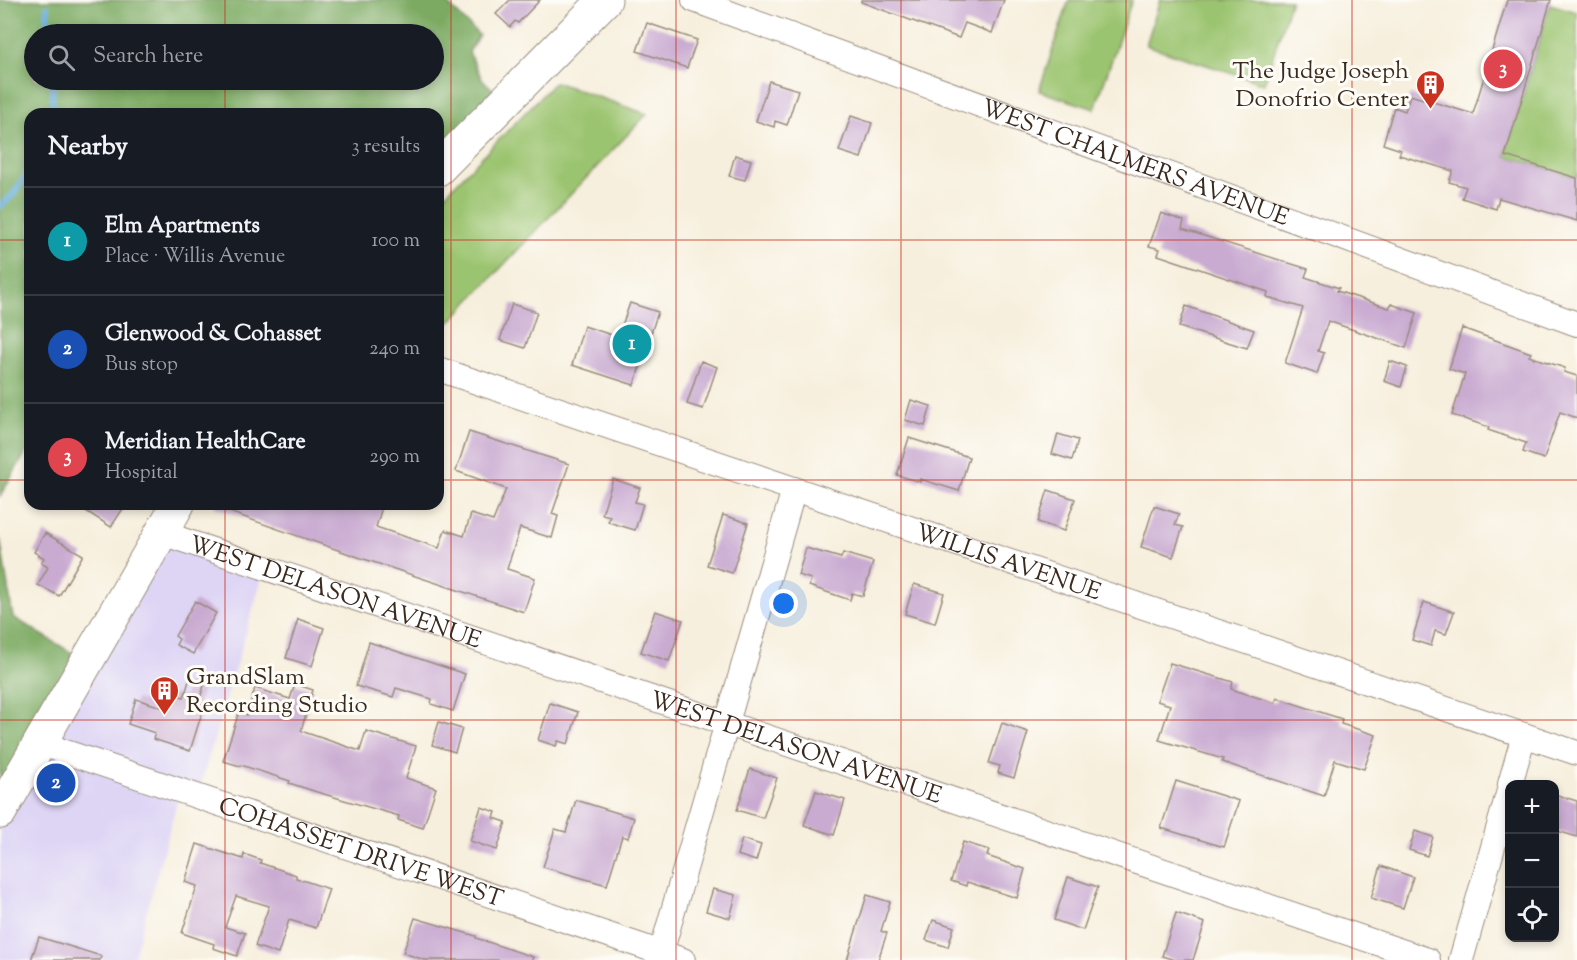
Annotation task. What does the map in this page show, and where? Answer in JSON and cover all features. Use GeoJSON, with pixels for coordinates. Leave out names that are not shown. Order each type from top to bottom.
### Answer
{"type":"FeatureCollection","features":[{"type":"Feature","properties":{"kind":"main road"},"geometry":{"type":"LineString","coordinates":[[444,163],[605,0]]}},
{"type":"Feature","properties":{"kind":"main road"},"geometry":{"type":"LineString","coordinates":[[0,812],[175,510]]}},
{"type":"Feature","properties":{"kind":"street","name":"WEST CHALMERS AVENUE"},"geometry":{"type":"LineString","coordinates":[[694,0],[1577,324]]}},
{"type":"Feature","properties":{"kind":"street","name":"WILLIS AVENUE"},"geometry":{"type":"LineString","coordinates":[[444,371],[1577,753]]}},
{"type":"Feature","properties":{"kind":"street"},"geometry":{"type":"LineString","coordinates":[[668,958],[727,724],[794,489]]}},
{"type":"Feature","properties":{"kind":"street","name":"WEST DELASON AVENUE"},"geometry":{"type":"LineString","coordinates":[[162,533],[1428,960]]}},
{"type":"Feature","properties":{"kind":"street"},"geometry":{"type":"LineString","coordinates":[[1512,780],[1524,735]]}},
{"type":"Feature","properties":{"kind":"street","name":"COHASSET DRIVE WEST"},"geometry":{"type":"LineString","coordinates":[[39,743],[668,958]]}},
{"type":"Feature","properties":{"kind":"street"},"geometry":{"type":"LineString","coordinates":[[1461,960],[1505,804]]}},
{"type":"Feature","properties":{"kind":"shaded area"},"geometry":{"type":"Polygon","coordinates":[[[162,533],[265,568],[197,797],[180,792],[133,960],[0,960],[0,812],[162,533]]]}},
{"type":"Feature","properties":{"kind":"green space"},"geometry":{"type":"Polygon","coordinates":[[[0,0],[444,0],[479,35],[469,52],[482,79],[505,101],[444,163],[444,108],[24,108],[24,456],[0,496],[0,0]]]}},
{"type":"Feature","properties":{"kind":"green space"},"geometry":{"type":"Polygon","coordinates":[[[1069,0],[1132,0],[1095,109],[1039,91],[1069,0]]]}},
{"type":"Feature","properties":{"kind":"green space"},"geometry":{"type":"Polygon","coordinates":[[[1160,0],[1291,0],[1264,84],[1146,45],[1160,0]]]}},
{"type":"Feature","properties":{"kind":"green space"},"geometry":{"type":"Polygon","coordinates":[[[1550,4],[1577,12],[1577,178],[1505,156],[1550,4]]]}},
{"type":"Feature","properties":{"kind":"green space"},"geometry":{"type":"Polygon","coordinates":[[[555,82],[647,114],[444,328],[444,196],[555,82]]]}},
{"type":"Feature","properties":{"kind":"green space"},"geometry":{"type":"Polygon","coordinates":[[[0,538],[13,617],[87,662],[0,812],[0,538]]]}},
{"type":"Feature","properties":{"kind":"building"},"geometry":{"type":"Polygon","coordinates":[[[510,0],[540,0],[518,23],[515,21],[510,27],[496,14],[510,0]]]}},
{"type":"Feature","properties":{"kind":"building"},"geometry":{"type":"Polygon","coordinates":[[[861,0],[1004,0],[992,33],[965,23],[959,38],[861,2],[861,0]]]}},
{"type":"Feature","properties":{"kind":"building","name":"The Judge Joseph Donofrio Center"},"geometry":{"type":"Polygon","coordinates":[[[1507,0],[1551,0],[1505,156],[1577,178],[1577,221],[1499,198],[1496,209],[1462,198],[1466,187],[1449,182],[1453,171],[1399,155],[1401,150],[1383,144],[1394,107],[1405,111],[1410,95],[1473,114],[1507,0]]]}},
{"type":"Feature","properties":{"kind":"building"},"geometry":{"type":"Polygon","coordinates":[[[647,23],[697,40],[687,68],[637,51],[647,23]]]}},
{"type":"Feature","properties":{"kind":"building"},"geometry":{"type":"Polygon","coordinates":[[[769,81],[798,90],[787,125],[775,121],[774,127],[756,121],[769,81]]]}},
{"type":"Feature","properties":{"kind":"building"},"geometry":{"type":"Polygon","coordinates":[[[851,116],[872,123],[861,158],[839,151],[851,116]]]}},
{"type":"Feature","properties":{"kind":"building"},"geometry":{"type":"Polygon","coordinates":[[[735,155],[751,160],[745,180],[729,176],[735,155]]]}},
{"type":"Feature","properties":{"kind":"building"},"geometry":{"type":"Polygon","coordinates":[[[1161,213],[1184,221],[1182,229],[1308,269],[1305,277],[1339,288],[1337,291],[1389,308],[1391,304],[1417,313],[1406,348],[1328,321],[1318,351],[1324,353],[1317,374],[1285,363],[1303,308],[1267,297],[1268,292],[1158,255],[1160,249],[1149,246],[1161,213]]]}},
{"type":"Feature","properties":{"kind":"building"},"geometry":{"type":"Polygon","coordinates":[[[630,303],[658,312],[634,385],[572,365],[584,326],[618,337],[630,303]]]}},
{"type":"Feature","properties":{"kind":"building"},"geometry":{"type":"Polygon","coordinates":[[[512,304],[537,312],[525,348],[500,340],[512,304]]]}},
{"type":"Feature","properties":{"kind":"building"},"geometry":{"type":"Polygon","coordinates":[[[1186,306],[1254,330],[1247,348],[1179,327],[1186,306]]]}},
{"type":"Feature","properties":{"kind":"building"},"geometry":{"type":"Polygon","coordinates":[[[1462,328],[1531,353],[1529,356],[1565,368],[1564,372],[1577,376],[1577,418],[1560,412],[1544,459],[1523,452],[1526,443],[1488,430],[1489,427],[1452,415],[1465,374],[1449,369],[1462,328]]]}},
{"type":"Feature","properties":{"kind":"building"},"geometry":{"type":"Polygon","coordinates":[[[701,361],[717,367],[703,409],[687,404],[701,361]]]}},
{"type":"Feature","properties":{"kind":"building"},"geometry":{"type":"Polygon","coordinates":[[[1390,361],[1407,367],[1401,387],[1384,381],[1390,361]]]}},
{"type":"Feature","properties":{"kind":"building"},"geometry":{"type":"Polygon","coordinates":[[[911,400],[931,406],[925,426],[905,420],[911,400]]]}},
{"type":"Feature","properties":{"kind":"building"},"geometry":{"type":"Polygon","coordinates":[[[469,432],[569,464],[552,514],[558,516],[552,538],[520,528],[507,569],[535,578],[524,612],[224,510],[381,510],[376,527],[439,548],[445,530],[464,536],[471,514],[493,521],[506,489],[456,471],[469,432]]]}},
{"type":"Feature","properties":{"kind":"building"},"geometry":{"type":"Polygon","coordinates":[[[1058,434],[1078,440],[1072,460],[1052,454],[1058,434]]]}},
{"type":"Feature","properties":{"kind":"building"},"geometry":{"type":"Polygon","coordinates":[[[909,438],[969,457],[959,491],[920,479],[920,482],[897,475],[909,438]]]}},
{"type":"Feature","properties":{"kind":"building"},"geometry":{"type":"Polygon","coordinates":[[[613,479],[640,488],[635,502],[643,504],[635,530],[608,522],[610,516],[602,514],[613,479]]]}},
{"type":"Feature","properties":{"kind":"building"},"geometry":{"type":"Polygon","coordinates":[[[1048,490],[1075,499],[1064,531],[1038,522],[1048,490]]]}},
{"type":"Feature","properties":{"kind":"building"},"geometry":{"type":"Polygon","coordinates":[[[1154,506],[1179,514],[1175,525],[1183,527],[1173,557],[1141,547],[1154,506]]]}},
{"type":"Feature","properties":{"kind":"building"},"geometry":{"type":"Polygon","coordinates":[[[84,510],[122,510],[111,527],[84,510]]]}},
{"type":"Feature","properties":{"kind":"building"},"geometry":{"type":"Polygon","coordinates":[[[723,515],[748,523],[732,573],[707,565],[723,515]]]}},
{"type":"Feature","properties":{"kind":"building"},"geometry":{"type":"Polygon","coordinates":[[[45,533],[83,555],[59,596],[38,585],[48,567],[41,563],[44,558],[34,552],[45,533]]]}},
{"type":"Feature","properties":{"kind":"building"},"geometry":{"type":"Polygon","coordinates":[[[806,548],[841,558],[843,553],[873,562],[863,596],[852,593],[850,600],[809,586],[811,579],[798,575],[806,548]]]}},
{"type":"Feature","properties":{"kind":"building"},"geometry":{"type":"Polygon","coordinates":[[[914,584],[944,593],[935,623],[905,614],[914,584]]]}},
{"type":"Feature","properties":{"kind":"building"},"geometry":{"type":"Polygon","coordinates":[[[195,601],[216,613],[193,654],[176,645],[179,639],[175,636],[195,601]]]}},
{"type":"Feature","properties":{"kind":"building"},"geometry":{"type":"Polygon","coordinates":[[[1424,602],[1454,612],[1446,634],[1435,631],[1431,646],[1412,640],[1424,602]]]}},
{"type":"Feature","properties":{"kind":"building"},"geometry":{"type":"Polygon","coordinates":[[[655,611],[683,620],[669,661],[641,652],[655,611]]]}},
{"type":"Feature","properties":{"kind":"building"},"geometry":{"type":"Polygon","coordinates":[[[298,619],[324,628],[312,666],[286,658],[298,619]]]}},
{"type":"Feature","properties":{"kind":"building"},"geometry":{"type":"Polygon","coordinates":[[[369,642],[465,674],[453,711],[431,704],[432,699],[396,688],[393,697],[356,686],[369,642]]]}},
{"type":"Feature","properties":{"kind":"building"},"geometry":{"type":"Polygon","coordinates":[[[1170,663],[1233,682],[1231,689],[1275,703],[1277,698],[1342,719],[1341,724],[1376,735],[1364,769],[1335,760],[1324,796],[1222,762],[1223,759],[1159,740],[1170,705],[1157,701],[1170,663]]]}},
{"type":"Feature","properties":{"kind":"building","name":"GrandSlam Recording Studio"},"geometry":{"type":"Polygon","coordinates":[[[189,681],[204,686],[198,704],[204,706],[190,751],[153,739],[155,733],[128,724],[136,699],[165,708],[169,693],[184,697],[189,681]]]}},
{"type":"Feature","properties":{"kind":"building"},"geometry":{"type":"Polygon","coordinates":[[[295,684],[313,690],[301,731],[360,751],[366,731],[416,746],[406,778],[436,788],[423,828],[398,820],[399,816],[223,761],[239,712],[247,715],[255,688],[290,699],[295,684]]]}},
{"type":"Feature","properties":{"kind":"building"},"geometry":{"type":"Polygon","coordinates":[[[550,703],[578,712],[568,744],[558,741],[556,746],[538,740],[550,703]]]}},
{"type":"Feature","properties":{"kind":"building"},"geometry":{"type":"Polygon","coordinates":[[[439,722],[462,729],[455,752],[432,745],[439,722]]]}},
{"type":"Feature","properties":{"kind":"building"},"geometry":{"type":"Polygon","coordinates":[[[1002,723],[1028,732],[1014,778],[998,773],[1000,766],[989,763],[1002,723]]]}},
{"type":"Feature","properties":{"kind":"building"},"geometry":{"type":"Polygon","coordinates":[[[750,769],[777,778],[763,818],[737,810],[750,769]]]}},
{"type":"Feature","properties":{"kind":"building"},"geometry":{"type":"Polygon","coordinates":[[[1176,781],[1239,801],[1224,847],[1161,828],[1176,781]]]}},
{"type":"Feature","properties":{"kind":"building"},"geometry":{"type":"Polygon","coordinates":[[[816,791],[845,800],[834,835],[804,825],[816,791]]]}},
{"type":"Feature","properties":{"kind":"building"},"geometry":{"type":"Polygon","coordinates":[[[1559,796],[1577,801],[1577,837],[1559,832],[1559,796]]]}},
{"type":"Feature","properties":{"kind":"building"},"geometry":{"type":"Polygon","coordinates":[[[576,800],[634,818],[628,838],[622,836],[607,885],[543,867],[555,829],[566,832],[576,800]]]}},
{"type":"Feature","properties":{"kind":"building"},"geometry":{"type":"Polygon","coordinates":[[[481,807],[496,812],[494,818],[506,822],[497,850],[470,841],[481,807]]]}},
{"type":"Feature","properties":{"kind":"building"},"geometry":{"type":"Polygon","coordinates":[[[1415,831],[1433,837],[1427,856],[1409,850],[1415,831]]]}},
{"type":"Feature","properties":{"kind":"building"},"geometry":{"type":"Polygon","coordinates":[[[742,839],[761,845],[756,861],[737,855],[742,839]]]}},
{"type":"Feature","properties":{"kind":"building"},"geometry":{"type":"Polygon","coordinates":[[[963,842],[989,850],[987,856],[1025,869],[1017,898],[967,882],[966,886],[951,881],[963,842]]]}},
{"type":"Feature","properties":{"kind":"building"},"geometry":{"type":"Polygon","coordinates":[[[197,844],[243,859],[244,854],[261,860],[260,863],[296,875],[296,878],[329,889],[316,928],[289,920],[278,954],[255,946],[269,906],[236,896],[225,927],[245,933],[237,956],[213,948],[214,944],[182,933],[197,886],[185,882],[197,844]]]}},
{"type":"Feature","properties":{"kind":"building"},"geometry":{"type":"Polygon","coordinates":[[[1381,866],[1413,877],[1403,908],[1371,898],[1381,866]]]}},
{"type":"Feature","properties":{"kind":"building"},"geometry":{"type":"Polygon","coordinates":[[[1068,877],[1098,887],[1083,930],[1054,920],[1068,877]]]}},
{"type":"Feature","properties":{"kind":"building"},"geometry":{"type":"Polygon","coordinates":[[[713,889],[736,895],[730,918],[706,911],[713,889]]]}},
{"type":"Feature","properties":{"kind":"building"},"geometry":{"type":"Polygon","coordinates":[[[867,895],[890,902],[881,931],[887,933],[878,960],[847,960],[867,895]]]}},
{"type":"Feature","properties":{"kind":"building"},"geometry":{"type":"Polygon","coordinates":[[[1176,913],[1205,923],[1193,960],[1174,960],[1162,956],[1176,913]]]}},
{"type":"Feature","properties":{"kind":"building"},"geometry":{"type":"Polygon","coordinates":[[[415,918],[476,936],[476,938],[533,957],[532,960],[425,960],[403,953],[415,918]]]}},
{"type":"Feature","properties":{"kind":"building"},"geometry":{"type":"Polygon","coordinates":[[[933,920],[954,927],[948,947],[926,940],[933,920]]]}},
{"type":"Feature","properties":{"kind":"building"},"geometry":{"type":"Polygon","coordinates":[[[39,937],[101,956],[100,960],[31,960],[39,937]]]}},
{"type":"Feature","properties":{"kind":"waterway"},"geometry":{"type":"LineString","coordinates":[[47,7],[48,24]]}},
{"type":"Feature","properties":{"kind":"waterway"},"geometry":{"type":"LineString","coordinates":[[52,108],[53,90]]}},
{"type":"Feature","properties":{"kind":"waterway"},"geometry":{"type":"LineString","coordinates":[[0,206],[11,197],[24,179]]}},
{"type":"Feature","properties":{"kind":"place","name":"Meridian HealthCare"},"geometry":{"type":"Point","coordinates":[1503,69]}},
{"type":"Feature","properties":{"kind":"place","name":"The Judge Joseph Donofrio Center"},"geometry":{"type":"Point","coordinates":[1430,110]}},
{"type":"Feature","properties":{"kind":"place","name":"Elm Apartments"},"geometry":{"type":"Point","coordinates":[632,344]}},
{"type":"Feature","properties":{"kind":"place","name":"GrandSlam Recording Studio"},"geometry":{"type":"Point","coordinates":[165,716]}},
{"type":"Feature","properties":{"kind":"place","name":"Glenwood & Cohasset"},"geometry":{"type":"Point","coordinates":[56,783]}}]}
